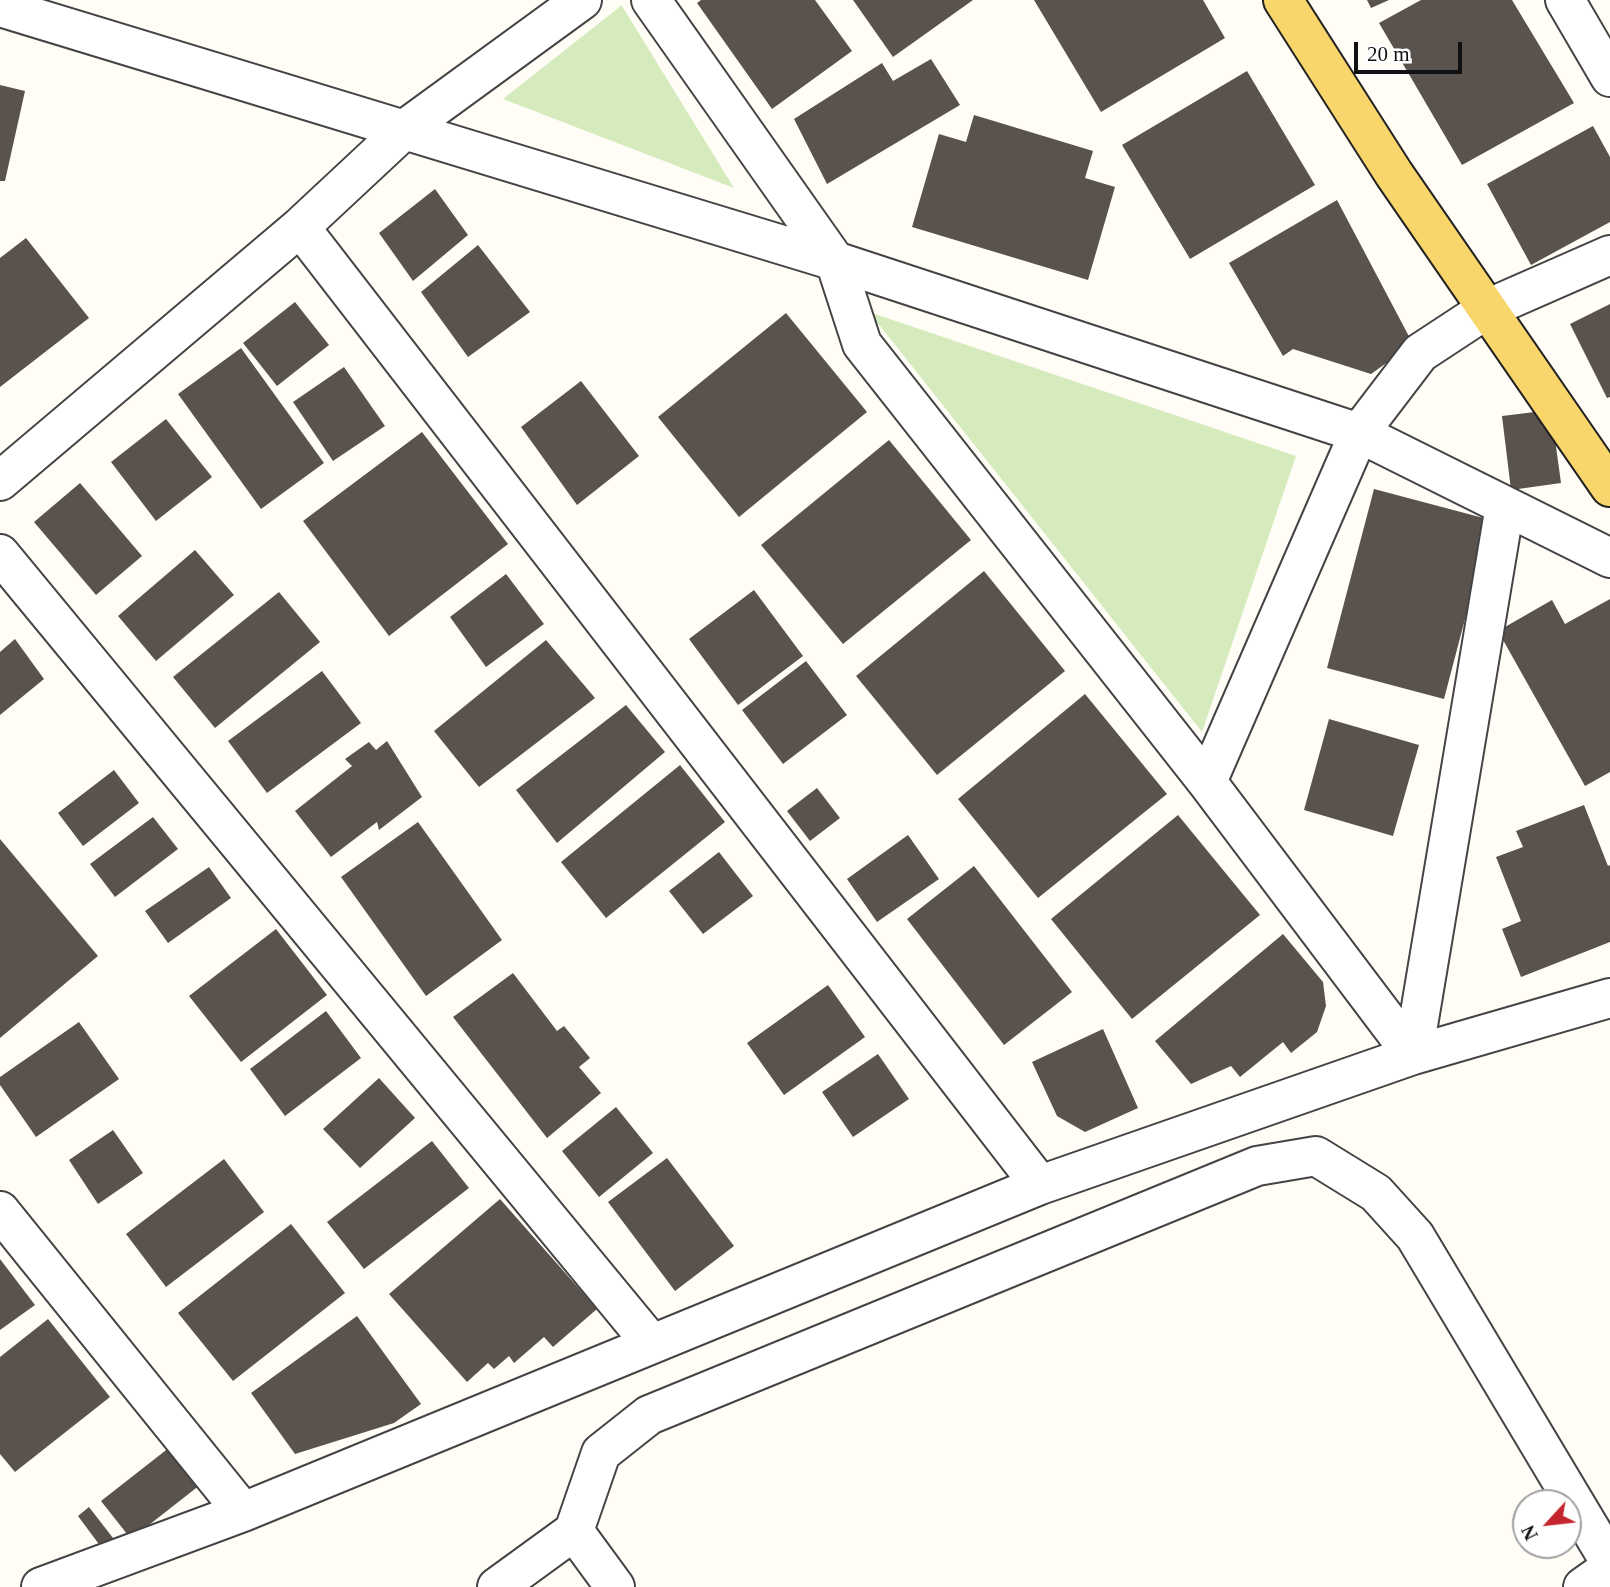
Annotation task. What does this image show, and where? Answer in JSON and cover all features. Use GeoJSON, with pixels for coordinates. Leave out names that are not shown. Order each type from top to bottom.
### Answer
{"type":"FeatureCollection","features":[{"type":"Feature","properties":{"kind":"main road"},"geometry":{"type":"LineString","coordinates":[[1283,0],[1394,174],[1610,487]]}},
{"type":"Feature","properties":{"kind":"street"},"geometry":{"type":"LineString","coordinates":[[0,481],[300,227],[405,129],[582,0]]}},
{"type":"Feature","properties":{"kind":"street"},"geometry":{"type":"LineString","coordinates":[[651,0],[835,261],[862,344],[1207,782],[1413,1055]]}},
{"type":"Feature","properties":{"kind":"street"},"geometry":{"type":"LineString","coordinates":[[1565,0],[1610,77]]}},
{"type":"Feature","properties":{"kind":"street"},"geometry":{"type":"LineString","coordinates":[[0,7],[835,261],[1359,433],[1610,558]]}},
{"type":"Feature","properties":{"kind":"street"},"geometry":{"type":"LineString","coordinates":[[300,227],[1040,1185]]}},
{"type":"Feature","properties":{"kind":"street"},"geometry":{"type":"LineString","coordinates":[[1207,782],[1359,433],[1420,353],[1487,309],[1610,255]]}},
{"type":"Feature","properties":{"kind":"street"},"geometry":{"type":"LineString","coordinates":[[1413,1055],[1505,506]]}},
{"type":"Feature","properties":{"kind":"street"},"geometry":{"type":"LineString","coordinates":[[0,554],[651,1343]]}},
{"type":"Feature","properties":{"kind":"street"},"geometry":{"type":"LineString","coordinates":[[41,1587],[243,1512],[1040,1185],[1413,1055],[1610,998]]}},
{"type":"Feature","properties":{"kind":"street"},"geometry":{"type":"LineString","coordinates":[[497,1587],[574,1531],[601,1452],[649,1415],[1257,1166],[1316,1156],[1376,1193],[1415,1236],[1610,1562]]}},
{"type":"Feature","properties":{"kind":"street"},"geometry":{"type":"LineString","coordinates":[[0,1211],[243,1512]]}},
{"type":"Feature","properties":{"kind":"street"},"geometry":{"type":"LineString","coordinates":[[574,1531],[615,1587]]}},
{"type":"Feature","properties":{"kind":"street"},"geometry":{"type":"LineString","coordinates":[[1583,1587],[1610,1568]]}},
{"type":"Feature","properties":{"kind":"green space"},"geometry":{"type":"Polygon","coordinates":[[[622,6],[734,188],[503,99],[622,6]]]}},
{"type":"Feature","properties":{"kind":"green space"},"geometry":{"type":"Polygon","coordinates":[[[869,312],[1296,456],[1202,732],[869,312]]]}},
{"type":"Feature","properties":{"kind":"building"},"geometry":{"type":"Polygon","coordinates":[[[701,0],[815,0],[852,51],[772,109],[697,3],[701,0]]]}},
{"type":"Feature","properties":{"kind":"building"},"geometry":{"type":"Polygon","coordinates":[[[853,0],[973,0],[893,57],[853,0]]]}},
{"type":"Feature","properties":{"kind":"building"},"geometry":{"type":"Polygon","coordinates":[[[1034,0],[1203,0],[1225,38],[1101,112],[1034,0]]]}},
{"type":"Feature","properties":{"kind":"building"},"geometry":{"type":"Polygon","coordinates":[[[1367,0],[1389,0],[1371,8],[1367,0]]]}},
{"type":"Feature","properties":{"kind":"building"},"geometry":{"type":"Polygon","coordinates":[[[1421,0],[1512,0],[1574,103],[1462,165],[1379,23],[1421,0]]]}},
{"type":"Feature","properties":{"kind":"building"},"geometry":{"type":"Polygon","coordinates":[[[931,59],[960,105],[827,184],[794,119],[882,63],[893,81],[931,59]]]}},
{"type":"Feature","properties":{"kind":"building"},"geometry":{"type":"Polygon","coordinates":[[[1247,71],[1315,185],[1190,259],[1122,145],[1247,71]]]}},
{"type":"Feature","properties":{"kind":"building"},"geometry":{"type":"Polygon","coordinates":[[[0,85],[25,91],[5,181],[0,181],[0,85]]]}},
{"type":"Feature","properties":{"kind":"building"},"geometry":{"type":"Polygon","coordinates":[[[974,115],[1093,151],[1085,178],[1115,187],[1088,280],[912,227],[939,134],[966,142],[974,115]]]}},
{"type":"Feature","properties":{"kind":"building"},"geometry":{"type":"Polygon","coordinates":[[[1593,126],[1610,157],[1610,222],[1531,265],[1487,184],[1593,126]]]}},
{"type":"Feature","properties":{"kind":"building"},"geometry":{"type":"Polygon","coordinates":[[[435,189],[468,235],[413,281],[379,233],[435,189]]]}},
{"type":"Feature","properties":{"kind":"building"},"geometry":{"type":"Polygon","coordinates":[[[1337,200],[1413,344],[1371,374],[1293,349],[1283,356],[1229,263],[1337,200]]]}},
{"type":"Feature","properties":{"kind":"building"},"geometry":{"type":"Polygon","coordinates":[[[26,238],[89,318],[0,387],[0,258],[26,238]]]}},
{"type":"Feature","properties":{"kind":"building"},"geometry":{"type":"Polygon","coordinates":[[[478,245],[530,312],[468,357],[421,292],[478,245]]]}},
{"type":"Feature","properties":{"kind":"building"},"geometry":{"type":"Polygon","coordinates":[[[295,302],[329,345],[277,386],[243,343],[295,302]]]}},
{"type":"Feature","properties":{"kind":"building"},"geometry":{"type":"Polygon","coordinates":[[[1610,304],[1610,397],[1607,398],[1570,324],[1610,304]]]}},
{"type":"Feature","properties":{"kind":"building"},"geometry":{"type":"Polygon","coordinates":[[[786,313],[867,412],[739,517],[658,417],[786,313]]]}},
{"type":"Feature","properties":{"kind":"building"},"geometry":{"type":"Polygon","coordinates":[[[241,348],[324,463],[261,509],[178,394],[241,348]]]}},
{"type":"Feature","properties":{"kind":"building"},"geometry":{"type":"Polygon","coordinates":[[[344,367],[385,426],[333,461],[293,402],[344,367]]]}},
{"type":"Feature","properties":{"kind":"building"},"geometry":{"type":"Polygon","coordinates":[[[581,381],[639,456],[577,505],[521,427],[581,381]]]}},
{"type":"Feature","properties":{"kind":"building"},"geometry":{"type":"Polygon","coordinates":[[[1551,410],[1561,483],[1511,490],[1502,416],[1551,410]]]}},
{"type":"Feature","properties":{"kind":"building"},"geometry":{"type":"Polygon","coordinates":[[[166,419],[212,477],[156,521],[111,462],[166,419]]]}},
{"type":"Feature","properties":{"kind":"building"},"geometry":{"type":"Polygon","coordinates":[[[422,432],[508,544],[389,636],[303,521],[422,432]]]}},
{"type":"Feature","properties":{"kind":"building"},"geometry":{"type":"Polygon","coordinates":[[[889,440],[971,540],[843,644],[761,545],[889,440]]]}},
{"type":"Feature","properties":{"kind":"building"},"geometry":{"type":"Polygon","coordinates":[[[80,483],[142,556],[96,595],[34,522],[80,483]]]}},
{"type":"Feature","properties":{"kind":"building"},"geometry":{"type":"Polygon","coordinates":[[[1374,489],[1491,520],[1444,699],[1327,668],[1374,489]]]}},
{"type":"Feature","properties":{"kind":"building"},"geometry":{"type":"Polygon","coordinates":[[[195,550],[234,595],[156,661],[118,616],[195,550]]]}},
{"type":"Feature","properties":{"kind":"building"},"geometry":{"type":"Polygon","coordinates":[[[984,571],[1065,671],[937,775],[856,676],[984,571]]]}},
{"type":"Feature","properties":{"kind":"building"},"geometry":{"type":"Polygon","coordinates":[[[506,574],[544,624],[486,667],[450,617],[506,574]]]}},
{"type":"Feature","properties":{"kind":"building"},"geometry":{"type":"Polygon","coordinates":[[[754,590],[803,656],[738,705],[689,639],[754,590]]]}},
{"type":"Feature","properties":{"kind":"building"},"geometry":{"type":"Polygon","coordinates":[[[279,592],[320,642],[215,728],[173,677],[279,592]]]}},
{"type":"Feature","properties":{"kind":"building"},"geometry":{"type":"Polygon","coordinates":[[[1610,599],[1610,772],[1585,786],[1498,631],[1552,600],[1565,624],[1610,599]]]}},
{"type":"Feature","properties":{"kind":"building"},"geometry":{"type":"Polygon","coordinates":[[[15,639],[44,679],[0,715],[0,652],[15,639]]]}},
{"type":"Feature","properties":{"kind":"building"},"geometry":{"type":"Polygon","coordinates":[[[546,640],[595,698],[479,787],[434,731],[546,640]]]}},
{"type":"Feature","properties":{"kind":"building"},"geometry":{"type":"Polygon","coordinates":[[[806,661],[847,715],[783,764],[742,710],[806,661]]]}},
{"type":"Feature","properties":{"kind":"building"},"geometry":{"type":"Polygon","coordinates":[[[322,671],[361,723],[267,793],[228,741],[322,671]]]}},
{"type":"Feature","properties":{"kind":"building"},"geometry":{"type":"Polygon","coordinates":[[[1085,694],[1167,794],[1038,898],[958,799],[1085,694]]]}},
{"type":"Feature","properties":{"kind":"building"},"geometry":{"type":"Polygon","coordinates":[[[626,705],[665,752],[557,843],[516,790],[626,705]]]}},
{"type":"Feature","properties":{"kind":"building"},"geometry":{"type":"Polygon","coordinates":[[[1329,719],[1419,745],[1393,836],[1304,810],[1329,719]]]}},
{"type":"Feature","properties":{"kind":"building"},"geometry":{"type":"Polygon","coordinates":[[[387,741],[422,797],[379,830],[377,822],[331,857],[295,811],[352,766],[345,759],[369,742],[376,750],[387,741]]]}},
{"type":"Feature","properties":{"kind":"building"},"geometry":{"type":"Polygon","coordinates":[[[680,765],[725,822],[606,918],[561,862],[680,765]]]}},
{"type":"Feature","properties":{"kind":"building"},"geometry":{"type":"Polygon","coordinates":[[[114,770],[139,803],[83,846],[58,813],[114,770]]]}},
{"type":"Feature","properties":{"kind":"building"},"geometry":{"type":"Polygon","coordinates":[[[817,788],[840,818],[810,841],[787,811],[817,788]]]}},
{"type":"Feature","properties":{"kind":"building"},"geometry":{"type":"Polygon","coordinates":[[[1584,805],[1608,866],[1610,865],[1610,942],[1521,977],[1502,929],[1521,921],[1496,857],[1523,847],[1516,831],[1584,805]]]}},
{"type":"Feature","properties":{"kind":"building"},"geometry":{"type":"Polygon","coordinates":[[[1178,815],[1260,915],[1132,1019],[1051,919],[1178,815]]]}},
{"type":"Feature","properties":{"kind":"building"},"geometry":{"type":"Polygon","coordinates":[[[153,817],[178,849],[115,897],[90,864],[153,817]]]}},
{"type":"Feature","properties":{"kind":"building"},"geometry":{"type":"Polygon","coordinates":[[[418,822],[502,940],[426,996],[341,877],[418,822]]]}},
{"type":"Feature","properties":{"kind":"building"},"geometry":{"type":"Polygon","coordinates":[[[908,835],[939,879],[877,922],[847,879],[908,835]]]}},
{"type":"Feature","properties":{"kind":"building"},"geometry":{"type":"Polygon","coordinates":[[[0,839],[98,956],[0,1038],[0,839]]]}},
{"type":"Feature","properties":{"kind":"building"},"geometry":{"type":"Polygon","coordinates":[[[719,852],[753,896],[703,934],[669,891],[719,852]]]}},
{"type":"Feature","properties":{"kind":"building"},"geometry":{"type":"Polygon","coordinates":[[[974,866],[1072,992],[1004,1045],[907,919],[974,866]]]}},
{"type":"Feature","properties":{"kind":"building"},"geometry":{"type":"Polygon","coordinates":[[[209,867],[231,898],[168,943],[145,911],[209,867]]]}},
{"type":"Feature","properties":{"kind":"building"},"geometry":{"type":"Polygon","coordinates":[[[276,929],[327,995],[241,1062],[189,996],[276,929]]]}},
{"type":"Feature","properties":{"kind":"building"},"geometry":{"type":"Polygon","coordinates":[[[1283,934],[1323,982],[1326,1006],[1317,1032],[1291,1053],[1283,1042],[1240,1077],[1231,1066],[1191,1084],[1155,1041],[1283,934]]]}},
{"type":"Feature","properties":{"kind":"building"},"geometry":{"type":"Polygon","coordinates":[[[513,973],[557,1031],[564,1026],[590,1058],[579,1067],[601,1093],[547,1138],[453,1017],[513,973]]]}},
{"type":"Feature","properties":{"kind":"building"},"geometry":{"type":"Polygon","coordinates":[[[828,985],[865,1037],[784,1095],[747,1043],[828,985]]]}},
{"type":"Feature","properties":{"kind":"building"},"geometry":{"type":"Polygon","coordinates":[[[326,1011],[361,1058],[285,1116],[250,1069],[326,1011]]]}},
{"type":"Feature","properties":{"kind":"building"},"geometry":{"type":"Polygon","coordinates":[[[79,1022],[119,1079],[36,1137],[0,1085],[0,1077],[79,1022]]]}},
{"type":"Feature","properties":{"kind":"building"},"geometry":{"type":"Polygon","coordinates":[[[1103,1029],[1138,1108],[1085,1132],[1057,1116],[1032,1062],[1103,1029]]]}},
{"type":"Feature","properties":{"kind":"building"},"geometry":{"type":"Polygon","coordinates":[[[878,1054],[909,1099],[853,1137],[822,1092],[878,1054]]]}},
{"type":"Feature","properties":{"kind":"building"},"geometry":{"type":"Polygon","coordinates":[[[379,1078],[415,1118],[360,1168],[323,1129],[379,1078]]]}},
{"type":"Feature","properties":{"kind":"building"},"geometry":{"type":"Polygon","coordinates":[[[616,1107],[653,1153],[599,1197],[562,1151],[616,1107]]]}},
{"type":"Feature","properties":{"kind":"building"},"geometry":{"type":"Polygon","coordinates":[[[113,1130],[143,1173],[98,1204],[69,1160],[113,1130]]]}},
{"type":"Feature","properties":{"kind":"building"},"geometry":{"type":"Polygon","coordinates":[[[432,1141],[469,1188],[364,1269],[327,1222],[432,1141]]]}},
{"type":"Feature","properties":{"kind":"building"},"geometry":{"type":"Polygon","coordinates":[[[667,1158],[734,1246],[675,1291],[608,1202],[667,1158]]]}},
{"type":"Feature","properties":{"kind":"building"},"geometry":{"type":"Polygon","coordinates":[[[224,1159],[264,1212],[166,1287],[126,1234],[224,1159]]]}},
{"type":"Feature","properties":{"kind":"building"},"geometry":{"type":"Polygon","coordinates":[[[500,1199],[597,1309],[553,1347],[544,1337],[514,1363],[509,1356],[494,1369],[488,1363],[467,1382],[389,1294],[500,1199]]]}},
{"type":"Feature","properties":{"kind":"building"},"geometry":{"type":"Polygon","coordinates":[[[291,1224],[345,1293],[233,1381],[178,1313],[291,1224]]]}},
{"type":"Feature","properties":{"kind":"building"},"geometry":{"type":"Polygon","coordinates":[[[0,1259],[35,1305],[0,1330],[0,1259]]]}},
{"type":"Feature","properties":{"kind":"building"},"geometry":{"type":"Polygon","coordinates":[[[357,1316],[421,1404],[394,1423],[295,1454],[251,1393],[357,1316]]]}},
{"type":"Feature","properties":{"kind":"building"},"geometry":{"type":"Polygon","coordinates":[[[48,1319],[110,1397],[15,1472],[0,1454],[0,1357],[48,1319]]]}},
{"type":"Feature","properties":{"kind":"building"},"geometry":{"type":"Polygon","coordinates":[[[170,1447],[200,1485],[131,1539],[101,1501],[170,1447]]]}},
{"type":"Feature","properties":{"kind":"building"},"geometry":{"type":"Polygon","coordinates":[[[89,1507],[113,1538],[101,1547],[78,1516],[89,1507]]]}}]}
